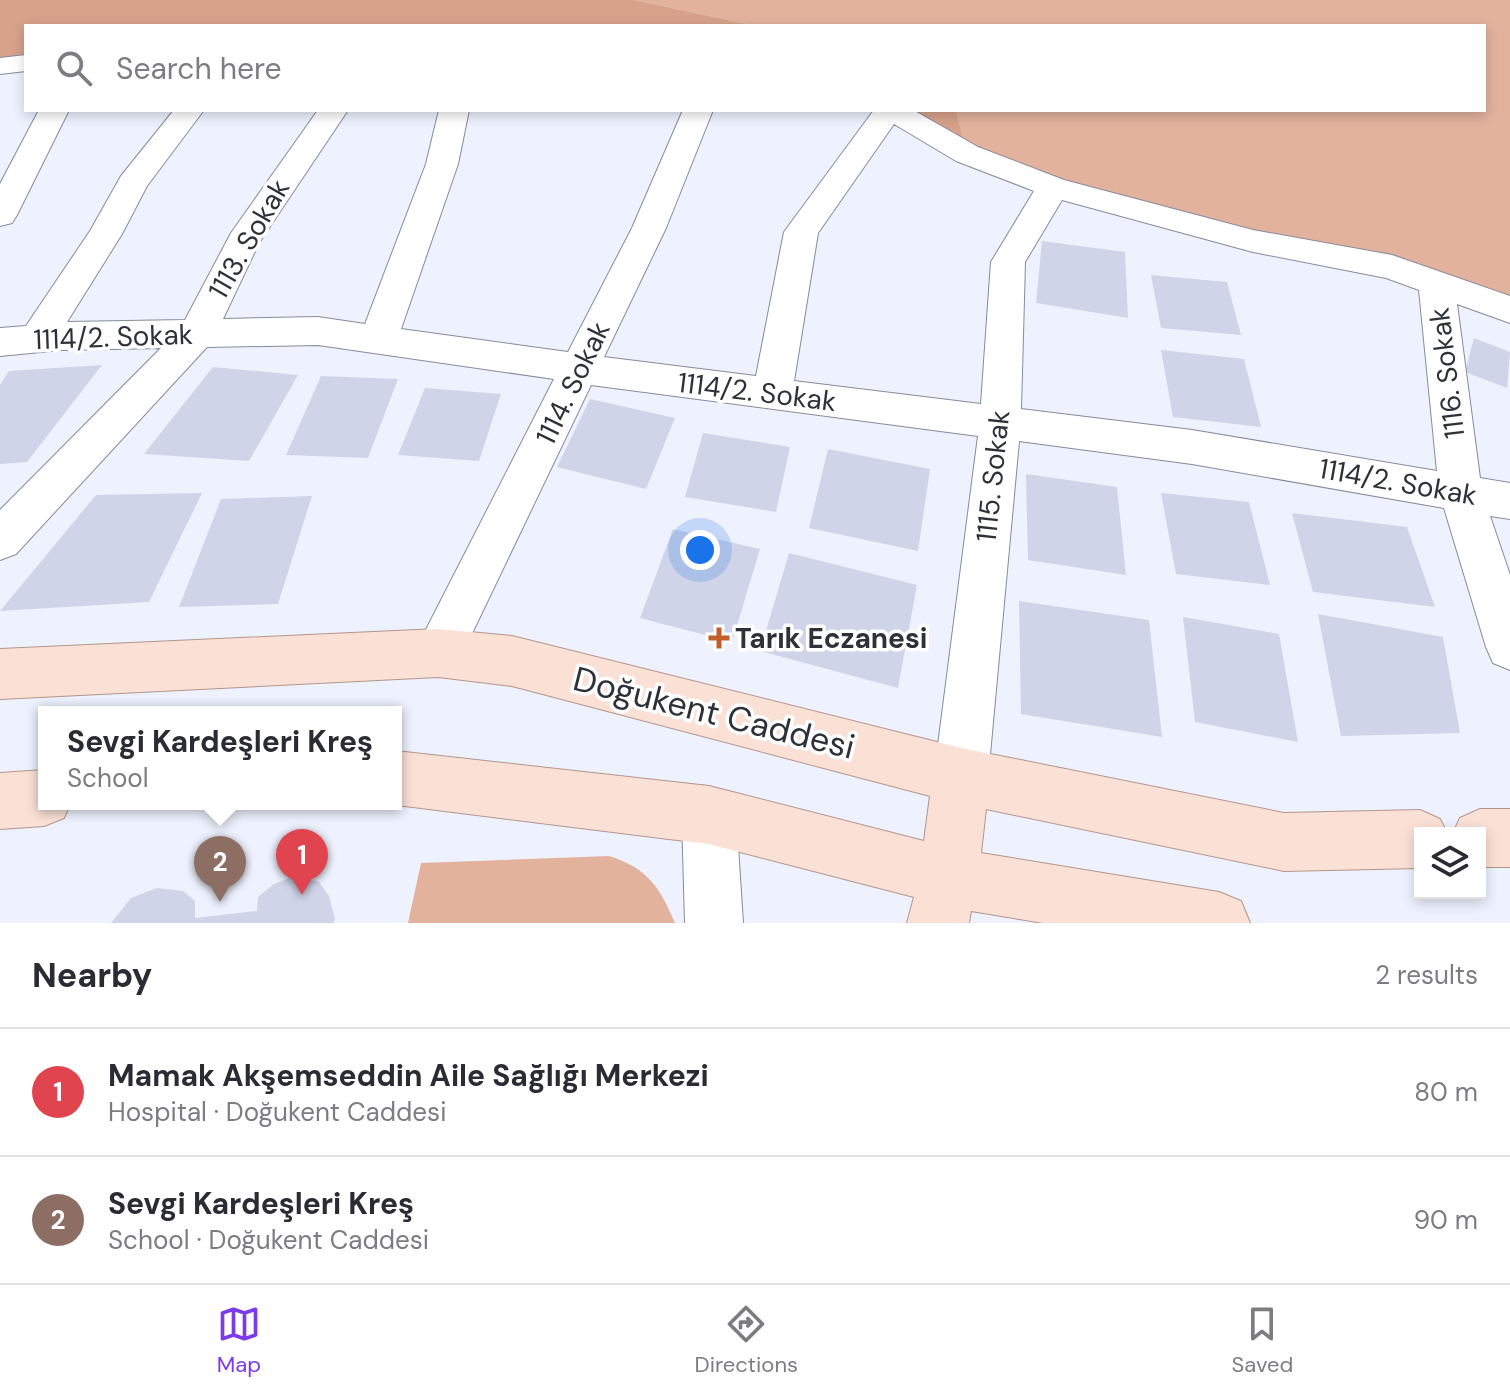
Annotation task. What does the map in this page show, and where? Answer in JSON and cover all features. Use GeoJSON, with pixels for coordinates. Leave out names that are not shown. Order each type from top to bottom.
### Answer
{"type":"FeatureCollection","features":[{"type":"Feature","properties":{"kind":"main road","name":"Doğukent Caddesi"},"geometry":{"type":"LineString","coordinates":[[0,674],[438,653],[512,661],[961,776],[1284,842],[1414,839]]}},
{"type":"Feature","properties":{"kind":"main road"},"geometry":{"type":"LineString","coordinates":[[944,900],[961,776]]}},
{"type":"Feature","properties":{"kind":"main road"},"geometry":{"type":"LineString","coordinates":[[402,780],[709,815],[944,900],[1219,923]]}},
{"type":"Feature","properties":{"kind":"main road"},"geometry":{"type":"LineString","coordinates":[[0,801],[38,798]]}},
{"type":"Feature","properties":{"kind":"main road"},"geometry":{"type":"LineString","coordinates":[[1486,838],[1510,838]]}},
{"type":"Feature","properties":{"kind":"street"},"geometry":{"type":"LineString","coordinates":[[0,66],[24,63]]}},
{"type":"Feature","properties":{"kind":"street"},"geometry":{"type":"LineString","coordinates":[[0,215],[53,112]]}},
{"type":"Feature","properties":{"kind":"street"},"geometry":{"type":"LineString","coordinates":[[19,340],[105,234],[132,183],[187,112]]}},
{"type":"Feature","properties":{"kind":"street","name":"1113. Sokak"},"geometry":{"type":"LineString","coordinates":[[0,540],[197,334],[243,241],[332,112]]}},
{"type":"Feature","properties":{"kind":"street"},"geometry":{"type":"LineString","coordinates":[[378,340],[442,164],[454,112]]}},
{"type":"Feature","properties":{"kind":"street","name":"1114. Sokak"},"geometry":{"type":"LineString","coordinates":[[438,653],[649,228],[697,112]]}},
{"type":"Feature","properties":{"kind":"street"},"geometry":{"type":"LineString","coordinates":[[772,394],[801,232],[889,112]]}},
{"type":"Feature","properties":{"kind":"street"},"geometry":{"type":"LineString","coordinates":[[894,112],[967,154],[1053,187],[1253,241],[1392,267],[1510,310]]}},
{"type":"Feature","properties":{"kind":"street","name":"1115. Sokak"},"geometry":{"type":"LineString","coordinates":[[961,776],[1000,423],[1008,262],[1053,187]]}},
{"type":"Feature","properties":{"kind":"street","name":"1116. Sokak"},"geometry":{"type":"LineString","coordinates":[[1436,283],[1461,493],[1510,647]]}},
{"type":"Feature","properties":{"kind":"street","name":"1114/2. Sokak"},"geometry":{"type":"LineString","coordinates":[[19,340],[318,331],[772,394],[1192,447],[1510,501]]}},
{"type":"Feature","properties":{"kind":"street"},"geometry":{"type":"LineString","coordinates":[[709,815],[714,923]]}},
{"type":"Feature","properties":{"kind":"shaded area"},"geometry":{"type":"Polygon","coordinates":[[[0,0],[635,0],[747,24],[24,24],[24,63],[0,66],[0,0]]]}},
{"type":"Feature","properties":{"kind":"shaded area"},"geometry":{"type":"Polygon","coordinates":[[[635,0],[1510,0],[1510,310],[1253,241],[967,154],[956,112],[1486,112],[1486,24],[747,24],[635,0]]]}},
{"type":"Feature","properties":{"kind":"shaded area"},"geometry":{"type":"Polygon","coordinates":[[[895,112],[956,112],[967,154],[895,112]]]}},
{"type":"Feature","properties":{"kind":"shaded area"},"geometry":{"type":"Polygon","coordinates":[[[609,856],[634,867],[651,881],[675,923],[408,923],[421,863],[609,856]]]}},
{"type":"Feature","properties":{"kind":"building"},"geometry":{"type":"Polygon","coordinates":[[[1042,241],[1125,252],[1128,318],[1036,303],[1042,241]]]}},
{"type":"Feature","properties":{"kind":"building"},"geometry":{"type":"Polygon","coordinates":[[[1151,275],[1227,282],[1241,335],[1161,328],[1151,275]]]}},
{"type":"Feature","properties":{"kind":"building"},"geometry":{"type":"Polygon","coordinates":[[[1474,338],[1510,352],[1507,388],[1465,372],[1474,338]]]}},
{"type":"Feature","properties":{"kind":"building"},"geometry":{"type":"Polygon","coordinates":[[[1161,350],[1244,359],[1261,427],[1173,417],[1161,350]]]}},
{"type":"Feature","properties":{"kind":"building"},"geometry":{"type":"Polygon","coordinates":[[[102,365],[27,462],[0,464],[0,385],[9,371],[102,365]]]}},
{"type":"Feature","properties":{"kind":"building"},"geometry":{"type":"Polygon","coordinates":[[[213,367],[298,375],[249,461],[144,454],[213,367]]]}},
{"type":"Feature","properties":{"kind":"building"},"geometry":{"type":"Polygon","coordinates":[[[321,376],[398,379],[368,458],[286,455],[321,376]]]}},
{"type":"Feature","properties":{"kind":"building"},"geometry":{"type":"Polygon","coordinates":[[[425,388],[501,394],[479,461],[398,455],[425,388]]]}},
{"type":"Feature","properties":{"kind":"building"},"geometry":{"type":"Polygon","coordinates":[[[590,399],[675,418],[646,489],[557,467],[590,399]]]}},
{"type":"Feature","properties":{"kind":"building"},"geometry":{"type":"Polygon","coordinates":[[[703,433],[790,447],[776,512],[685,497],[703,433]]]}},
{"type":"Feature","properties":{"kind":"building"},"geometry":{"type":"Polygon","coordinates":[[[828,449],[930,469],[918,551],[809,528],[828,449]]]}},
{"type":"Feature","properties":{"kind":"building"},"geometry":{"type":"Polygon","coordinates":[[[1026,474],[1117,487],[1126,575],[1028,560],[1026,474]]]}},
{"type":"Feature","properties":{"kind":"building"},"geometry":{"type":"Polygon","coordinates":[[[202,493],[149,602],[0,611],[96,495],[202,493]]]}},
{"type":"Feature","properties":{"kind":"building"},"geometry":{"type":"Polygon","coordinates":[[[1161,493],[1249,502],[1270,585],[1176,574],[1161,493]]]}},
{"type":"Feature","properties":{"kind":"building"},"geometry":{"type":"Polygon","coordinates":[[[312,496],[278,604],[179,607],[221,499],[312,496]]]}},
{"type":"Feature","properties":{"kind":"building"},"geometry":{"type":"Polygon","coordinates":[[[1292,513],[1407,527],[1435,607],[1313,592],[1292,513]]]}},
{"type":"Feature","properties":{"kind":"building"},"geometry":{"type":"Polygon","coordinates":[[[673,529],[760,549],[732,642],[640,618],[673,529]]]}},
{"type":"Feature","properties":{"kind":"building"},"geometry":{"type":"Polygon","coordinates":[[[789,553],[917,585],[898,688],[760,651],[789,553]]]}},
{"type":"Feature","properties":{"kind":"building"},"geometry":{"type":"Polygon","coordinates":[[[1019,601],[1149,620],[1162,737],[1021,714],[1019,601]]]}},
{"type":"Feature","properties":{"kind":"building"},"geometry":{"type":"Polygon","coordinates":[[[1318,614],[1443,637],[1460,733],[1341,736],[1318,614]]]}},
{"type":"Feature","properties":{"kind":"building"},"geometry":{"type":"Polygon","coordinates":[[[1183,617],[1279,634],[1298,742],[1195,722],[1183,617]]]}},
{"type":"Feature","properties":{"kind":"building"},"geometry":{"type":"Polygon","coordinates":[[[295,876],[319,882],[329,896],[335,919],[333,923],[111,923],[131,898],[157,888],[183,891],[195,901],[195,918],[257,911],[258,897],[274,884],[295,876]]]}},
{"type":"Feature","properties":{"kind":"place","name":"Tarık Eczanesi"},"geometry":{"type":"Point","coordinates":[719,638]}},
{"type":"Feature","properties":{"kind":"place","name":"Mamak Akşemseddin Aile Sağlığı Merkezi"},"geometry":{"type":"Point","coordinates":[302,895]}},
{"type":"Feature","properties":{"kind":"place","name":"Sevgi Kardeşleri Kreş"},"geometry":{"type":"Point","coordinates":[220,902]}}]}
